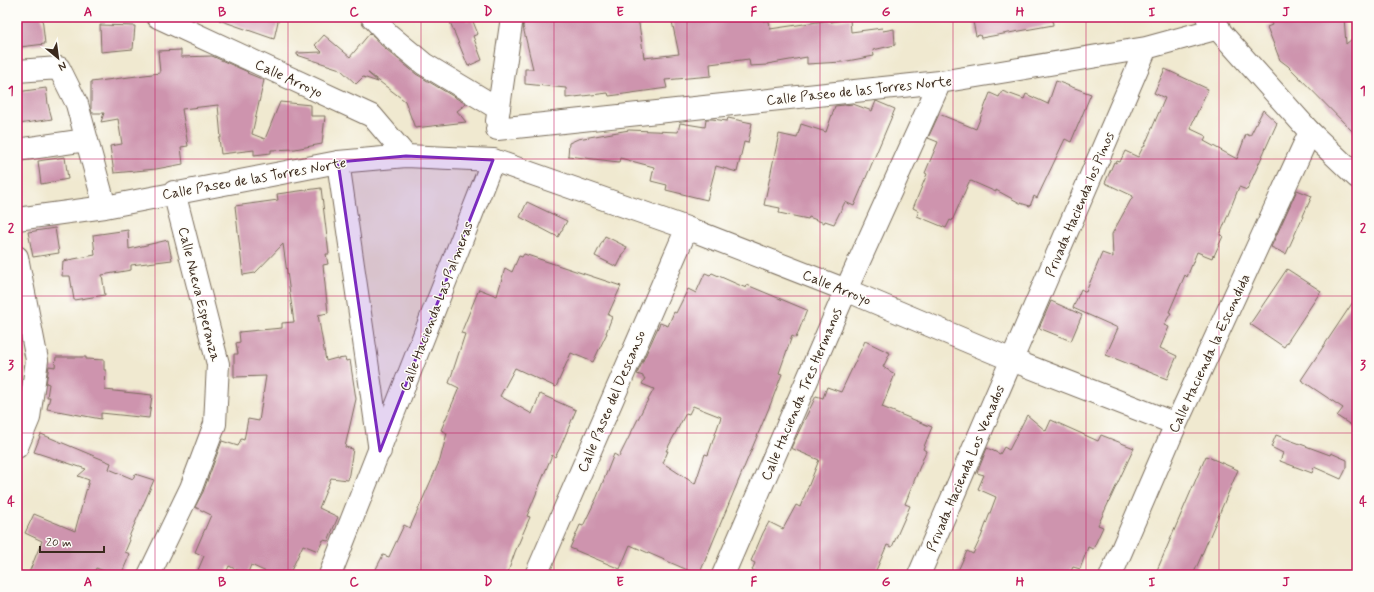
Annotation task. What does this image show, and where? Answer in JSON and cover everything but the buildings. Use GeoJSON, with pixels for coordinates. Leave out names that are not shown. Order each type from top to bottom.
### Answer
{"type":"FeatureCollection","features":[{"type":"Feature","properties":{"kind":"street","name":"Calle Arroyo"},"geometry":{"type":"LineString","coordinates":[[158,17],[372,116],[406,156]]}},
{"type":"Feature","properties":{"kind":"street"},"geometry":{"type":"LineString","coordinates":[[372,17],[388,34],[424,64],[498,119]]}},
{"type":"Feature","properties":{"kind":"street","name":"Calle Hacienda Las Palmeras"},"geometry":{"type":"LineString","coordinates":[[330,575],[380,451],[493,160],[512,17]]}},
{"type":"Feature","properties":{"kind":"street","name":"Calle Paseo de las Torres Norte"},"geometry":{"type":"LineString","coordinates":[[498,119],[940,82],[1146,48],[1213,23]]}},
{"type":"Feature","properties":{"kind":"street"},"geometry":{"type":"LineString","coordinates":[[1213,23],[1310,132],[1357,177]]}},
{"type":"Feature","properties":{"kind":"street","name":"Privada Hacienda los Pinos"},"geometry":{"type":"LineString","coordinates":[[1012,360],[1146,48]]}},
{"type":"Feature","properties":{"kind":"street"},"geometry":{"type":"LineString","coordinates":[[17,71],[59,68],[77,104],[105,207]]}},
{"type":"Feature","properties":{"kind":"street","name":"Calle Hacienda Tres Hermanos"},"geometry":{"type":"LineString","coordinates":[[723,575],[846,290],[940,82]]}},
{"type":"Feature","properties":{"kind":"street","name":"Calle Hacienda la Escondida"},"geometry":{"type":"LineString","coordinates":[[1111,575],[1176,424],[1310,132]]}},
{"type":"Feature","properties":{"kind":"street"},"geometry":{"type":"LineString","coordinates":[[17,150],[86,140]]}},
{"type":"Feature","properties":{"kind":"street","name":"Calle Paseo de las Torres Norte"},"geometry":{"type":"LineString","coordinates":[[17,220],[105,207],[174,192],[338,162],[406,156],[493,160]]}},
{"type":"Feature","properties":{"kind":"street","name":"Calle Arroyo"},"geometry":{"type":"LineString","coordinates":[[493,160],[687,228],[846,290],[1012,360],[1176,424]]}},
{"type":"Feature","properties":{"kind":"street"},"geometry":{"type":"LineString","coordinates":[[338,162],[380,451]]}},
{"type":"Feature","properties":{"kind":"street","name":"Calle Nueva Esperanza"},"geometry":{"type":"LineString","coordinates":[[149,575],[191,488],[215,424],[218,364],[174,192]]}},
{"type":"Feature","properties":{"kind":"street","name":"Calle Paseo del Descanso"},"geometry":{"type":"LineString","coordinates":[[536,575],[687,228]]}},
{"type":"Feature","properties":{"kind":"street"},"geometry":{"type":"LineString","coordinates":[[17,257],[38,360],[29,418],[17,447]]}},
{"type":"Feature","properties":{"kind":"street","name":"Privada Hacienda Los Venados"},"geometry":{"type":"LineString","coordinates":[[919,575],[1012,360]]}},
{"type":"Feature","properties":{"kind":"highlighted area"},"geometry":{"type":"Polygon","coordinates":[[[406,156],[493,160],[380,451],[338,162],[406,156]]]}}]}
